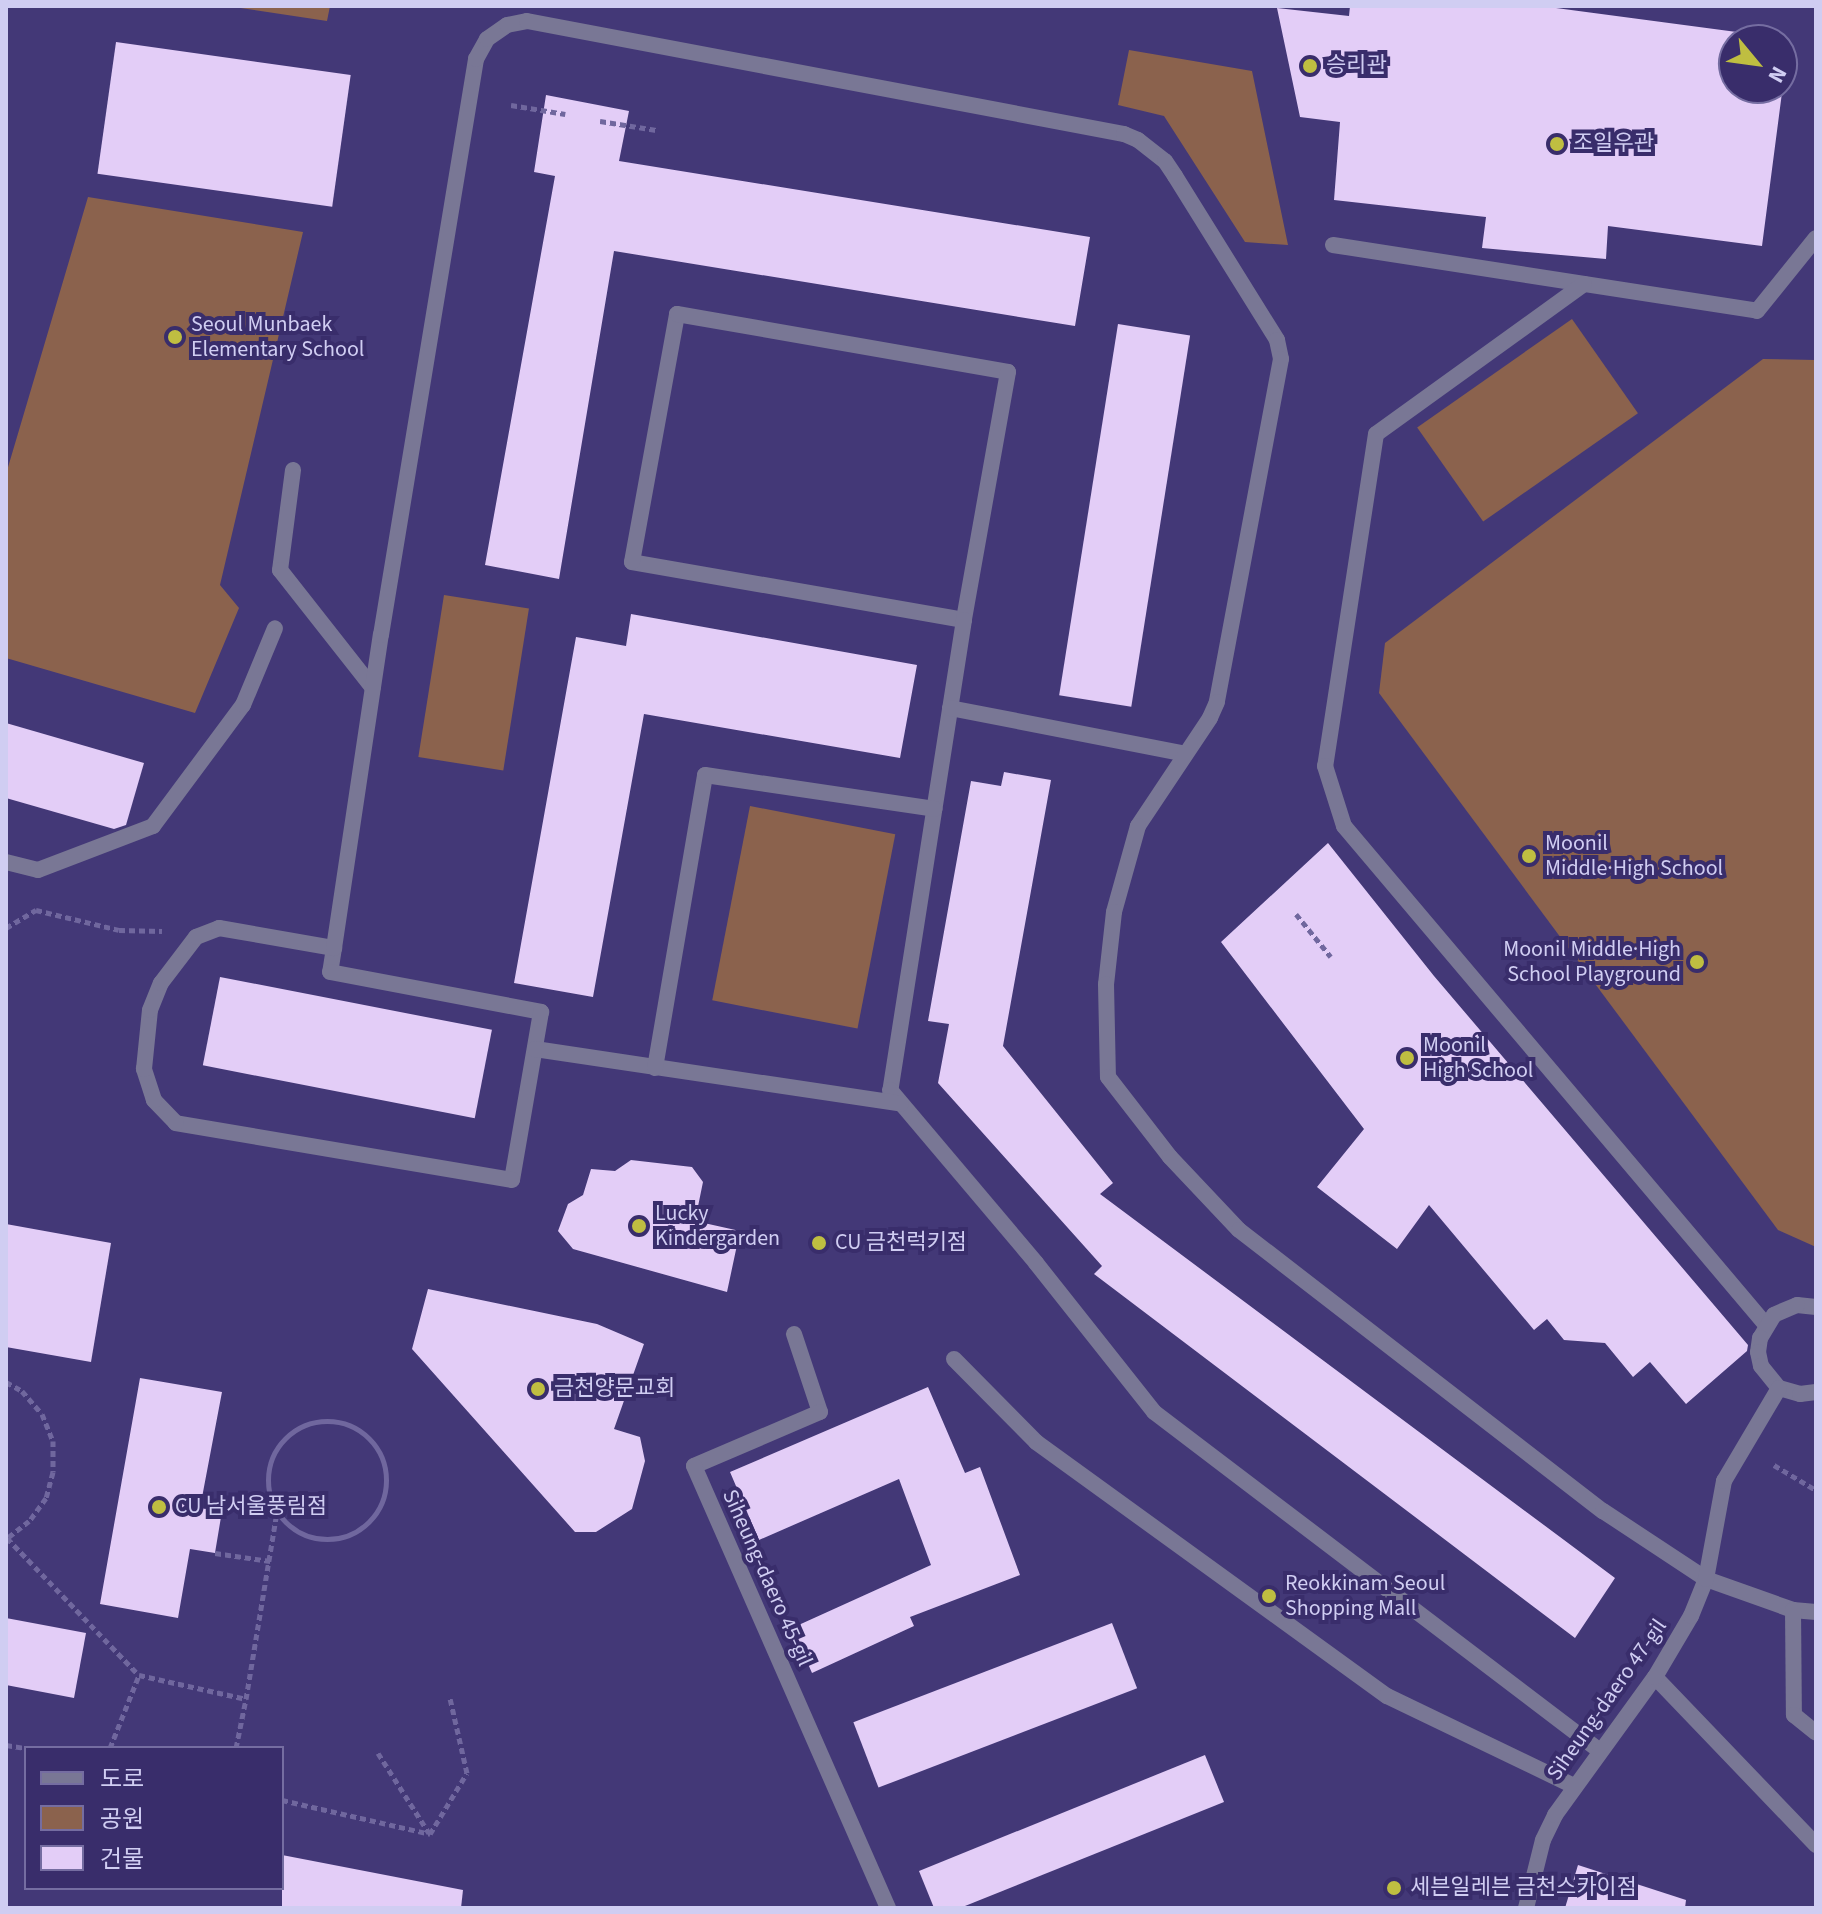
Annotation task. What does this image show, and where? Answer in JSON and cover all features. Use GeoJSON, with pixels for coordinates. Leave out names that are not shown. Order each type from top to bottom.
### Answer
{"type":"FeatureCollection","features":[{"type":"Feature","properties":{"kind":"street"},"geometry":{"type":"LineString","coordinates":[[334,948],[219,928],[196,937],[161,983],[150,1010],[144,1069],[154,1100],[162,1113],[176,1123],[512,1180],[541,1012],[330,972],[334,948],[373,688],[476,59],[487,39],[518,21],[527,21],[1124,134],[1165,161],[1277,340],[1281,359],[1217,702],[1210,718],[1138,826],[1114,912],[1106,984],[1108,1077],[1170,1157],[1239,1230],[1603,1511],[1706,1579],[1793,1610],[1816,1612]]}},
{"type":"Feature","properties":{"kind":"street"},"geometry":{"type":"LineString","coordinates":[[1333,245],[1757,311],[1816,238]]}},
{"type":"Feature","properties":{"kind":"street"},"geometry":{"type":"LineString","coordinates":[[1584,284],[1376,434],[1325,766],[1344,826],[1766,1325]]}},
{"type":"Feature","properties":{"kind":"street"},"geometry":{"type":"LineString","coordinates":[[964,620],[632,562],[677,314],[1008,372],[964,620],[890,1090],[1036,1263],[1154,1412],[1600,1751]]}},
{"type":"Feature","properties":{"kind":"street"},"geometry":{"type":"LineString","coordinates":[[293,470],[280,570],[373,688]]}},
{"type":"Feature","properties":{"kind":"street"},"geometry":{"type":"LineString","coordinates":[[6,862],[38,870],[153,826],[243,705],[275,628]]}},
{"type":"Feature","properties":{"kind":"street"},"geometry":{"type":"LineString","coordinates":[[950,708],[1186,754]]}},
{"type":"Feature","properties":{"kind":"street"},"geometry":{"type":"LineString","coordinates":[[655,1068],[705,775],[934,809]]}},
{"type":"Feature","properties":{"kind":"street"},"geometry":{"type":"LineString","coordinates":[[535,1049],[901,1104]]}},
{"type":"Feature","properties":{"kind":"street"},"geometry":{"type":"LineString","coordinates":[[1816,1307],[1785,1308],[1766,1325],[1758,1352],[1761,1366],[1779,1388],[1800,1394],[1816,1392]]}},
{"type":"Feature","properties":{"kind":"street","name":"Siheung-daero 45-gil"},"geometry":{"type":"LineString","coordinates":[[794,1334],[820,1412],[694,1466],[888,1908]]}},
{"type":"Feature","properties":{"kind":"street"},"geometry":{"type":"LineString","coordinates":[[954,1359],[1036,1442],[1387,1696],[1574,1786]]}},
{"type":"Feature","properties":{"kind":"street","name":"Siheung-daero 47-gil"},"geometry":{"type":"LineString","coordinates":[[1526,1908],[1543,1840],[1574,1786],[1655,1677],[1691,1616],[1706,1579],[1724,1481],[1779,1388]]}},
{"type":"Feature","properties":{"kind":"street"},"geometry":{"type":"LineString","coordinates":[[1793,1610],[1794,1715],[1816,1733]]}},
{"type":"Feature","properties":{"kind":"street"},"geometry":{"type":"LineString","coordinates":[[1655,1677],[1816,1845]]}},
{"type":"Feature","properties":{"kind":"path"},"geometry":{"type":"LineString","coordinates":[[511,105],[565,114]]}},
{"type":"Feature","properties":{"kind":"path"},"geometry":{"type":"LineString","coordinates":[[600,121],[656,130]]}},
{"type":"Feature","properties":{"kind":"path"},"geometry":{"type":"LineString","coordinates":[[6,928],[36,910],[119,930],[167,931]]}},
{"type":"Feature","properties":{"kind":"path"},"geometry":{"type":"LineString","coordinates":[[1296,914],[1331,957]]}},
{"type":"Feature","properties":{"kind":"path"},"geometry":{"type":"LineString","coordinates":[[6,1382],[22,1391],[42,1414],[53,1441],[53,1472],[46,1498],[29,1521],[6,1538],[139,1675],[246,1699]]}},
{"type":"Feature","properties":{"kind":"path"},"geometry":{"type":"LineString","coordinates":[[236,1746],[277,1512],[270,1495],[268,1476],[272,1456],[283,1440],[298,1428],[316,1421],[336,1421],[362,1433],[380,1454],[385,1473],[385,1492],[377,1511],[355,1530],[328,1539],[308,1536],[291,1527],[277,1512]]}},
{"type":"Feature","properties":{"kind":"path"},"geometry":{"type":"LineString","coordinates":[[215,1553],[270,1561]]}},
{"type":"Feature","properties":{"kind":"path"},"geometry":{"type":"LineString","coordinates":[[111,1746],[139,1675]]}},
{"type":"Feature","properties":{"kind":"path"},"geometry":{"type":"LineString","coordinates":[[430,1834],[467,1773],[450,1698]]}},
{"type":"Feature","properties":{"kind":"path"},"geometry":{"type":"LineString","coordinates":[[378,1753],[430,1834]]}},
{"type":"Feature","properties":{"kind":"path"},"geometry":{"type":"LineString","coordinates":[[284,1800],[430,1834]]}},
{"type":"Feature","properties":{"kind":"green space"},"geometry":{"type":"Polygon","coordinates":[[[227,6],[330,6],[327,21],[227,6]]]}},
{"type":"Feature","properties":{"kind":"green space"},"geometry":{"type":"Polygon","coordinates":[[[1129,50],[1252,71],[1288,245],[1245,242],[1164,116],[1118,105],[1129,50]]]}},
{"type":"Feature","properties":{"kind":"green space"},"geometry":{"type":"Polygon","coordinates":[[[88,197],[303,232],[220,585],[239,608],[195,713],[6,658],[6,474],[88,197]]]}},
{"type":"Feature","properties":{"kind":"green space"},"geometry":{"type":"Polygon","coordinates":[[[1572,319],[1638,413],[1483,522],[1417,427],[1572,319]]]}},
{"type":"Feature","properties":{"kind":"green space","name":"Moonil Middle·High School Playground"},"geometry":{"type":"Polygon","coordinates":[[[1763,359],[1816,360],[1816,1247],[1778,1230],[1379,693],[1385,643],[1763,359]]]}},
{"type":"Feature","properties":{"kind":"green space"},"geometry":{"type":"Polygon","coordinates":[[[444,595],[529,608],[503,770],[418,757],[444,595]]]}},
{"type":"Feature","properties":{"kind":"green space"},"geometry":{"type":"Polygon","coordinates":[[[750,806],[895,834],[858,1029],[712,1000],[750,806]]]}},
{"type":"Feature","properties":{"kind":"building","name":"조일우관"},"geometry":{"type":"Polygon","coordinates":[[[1350,6],[1541,6],[1718,30],[1718,104],[1781,104],[1762,246],[1608,226],[1606,259],[1482,248],[1486,217],[1334,200],[1340,122],[1300,117],[1277,8],[1349,16],[1350,6]]]}},
{"type":"Feature","properties":{"kind":"building"},"geometry":{"type":"Polygon","coordinates":[[[116,42],[351,75],[332,207],[97,174],[116,42]]]}},
{"type":"Feature","properties":{"kind":"building"},"geometry":{"type":"Polygon","coordinates":[[[546,95],[629,111],[619,161],[1090,237],[1075,326],[614,251],[559,579],[485,565],[555,176],[534,172],[546,95]]]}},
{"type":"Feature","properties":{"kind":"building"},"geometry":{"type":"Polygon","coordinates":[[[1118,324],[1190,335],[1131,707],[1059,695],[1118,324]]]}},
{"type":"Feature","properties":{"kind":"building"},"geometry":{"type":"Polygon","coordinates":[[[631,614],[917,665],[900,758],[644,714],[593,997],[514,983],[576,637],[626,646],[631,614]]]}},
{"type":"Feature","properties":{"kind":"building"},"geometry":{"type":"Polygon","coordinates":[[[6,723],[144,763],[126,825],[114,829],[6,798],[6,723]]]}},
{"type":"Feature","properties":{"kind":"building"},"geometry":{"type":"Polygon","coordinates":[[[1004,772],[1051,780],[1003,1046],[1113,1183],[1100,1194],[1615,1578],[1575,1638],[1094,1274],[1102,1266],[938,1083],[949,1024],[928,1021],[971,781],[1001,786],[1004,772]]]}},
{"type":"Feature","properties":{"kind":"building","name":"Moonil High School"},"geometry":{"type":"Polygon","coordinates":[[[1328,843],[1434,976],[1748,1345],[1747,1351],[1686,1404],[1650,1362],[1633,1377],[1605,1343],[1564,1340],[1547,1319],[1534,1330],[1429,1205],[1397,1249],[1317,1187],[1364,1129],[1221,942],[1328,843]]]}},
{"type":"Feature","properties":{"kind":"building"},"geometry":{"type":"Polygon","coordinates":[[[220,977],[492,1030],[475,1118],[203,1065],[220,977]]]}},
{"type":"Feature","properties":{"kind":"building","name":"Lucky Kindergarden"},"geometry":{"type":"Polygon","coordinates":[[[631,1160],[692,1167],[703,1182],[695,1221],[740,1231],[727,1292],[573,1249],[558,1231],[568,1204],[583,1195],[591,1169],[615,1171],[631,1160]]]}},
{"type":"Feature","properties":{"kind":"building"},"geometry":{"type":"Polygon","coordinates":[[[6,1224],[111,1243],[91,1362],[6,1347],[6,1224]]]}},
{"type":"Feature","properties":{"kind":"building","name":"금천양문교회"},"geometry":{"type":"Polygon","coordinates":[[[428,1289],[597,1324],[644,1344],[614,1429],[640,1437],[645,1461],[632,1509],[596,1532],[575,1532],[412,1349],[428,1289]]]}},
{"type":"Feature","properties":{"kind":"building"},"geometry":{"type":"Polygon","coordinates":[[[140,1378],[222,1392],[200,1508],[222,1511],[215,1553],[190,1549],[178,1618],[100,1604],[140,1378]]]}},
{"type":"Feature","properties":{"kind":"building"},"geometry":{"type":"Polygon","coordinates":[[[928,1387],[965,1473],[980,1467],[1020,1575],[910,1617],[914,1626],[812,1673],[792,1628],[931,1565],[899,1479],[759,1540],[730,1472],[928,1387]]]}},
{"type":"Feature","properties":{"kind":"building"},"geometry":{"type":"Polygon","coordinates":[[[6,1618],[86,1633],[74,1698],[6,1685],[6,1618]]]}},
{"type":"Feature","properties":{"kind":"building"},"geometry":{"type":"Polygon","coordinates":[[[1112,1623],[1137,1688],[878,1788],[853,1722],[1112,1623]]]}},
{"type":"Feature","properties":{"kind":"building"},"geometry":{"type":"Polygon","coordinates":[[[1205,1755],[1224,1802],[960,1908],[934,1908],[919,1871],[1205,1755]]]}},
{"type":"Feature","properties":{"kind":"building"},"geometry":{"type":"Polygon","coordinates":[[[284,1855],[463,1890],[461,1908],[282,1908],[284,1855]]]}},
{"type":"Feature","properties":{"kind":"building"},"geometry":{"type":"Polygon","coordinates":[[[1578,1865],[1686,1900],[1685,1908],[1565,1908],[1578,1865]]]}},
{"type":"Feature","properties":{"kind":"place","name":"승리관"},"geometry":{"type":"Point","coordinates":[1310,66]}},
{"type":"Feature","properties":{"kind":"place","name":"조일우관"},"geometry":{"type":"Point","coordinates":[1557,144]}},
{"type":"Feature","properties":{"kind":"place","name":"Seoul Munbaek Elementary School"},"geometry":{"type":"Point","coordinates":[175,337]}},
{"type":"Feature","properties":{"kind":"place","name":"Moonil Middle·High School"},"geometry":{"type":"Point","coordinates":[1529,856]}},
{"type":"Feature","properties":{"kind":"place","name":"Moonil Middle·High School Playground"},"geometry":{"type":"Point","coordinates":[1697,962]}},
{"type":"Feature","properties":{"kind":"place","name":"Moonil High School"},"geometry":{"type":"Point","coordinates":[1407,1058]}},
{"type":"Feature","properties":{"kind":"place","name":"Lucky Kindergarden"},"geometry":{"type":"Point","coordinates":[639,1226]}},
{"type":"Feature","properties":{"kind":"place","name":"CU 금천럭키점"},"geometry":{"type":"Point","coordinates":[819,1243]}},
{"type":"Feature","properties":{"kind":"place","name":"금천양문교회"},"geometry":{"type":"Point","coordinates":[538,1389]}},
{"type":"Feature","properties":{"kind":"place","name":"CU 남서울풍림점"},"geometry":{"type":"Point","coordinates":[159,1507]}},
{"type":"Feature","properties":{"kind":"place","name":"Reokkinam Seoul Shopping Mall"},"geometry":{"type":"Point","coordinates":[1269,1596]}},
{"type":"Feature","properties":{"kind":"place","name":"세븐일레븐 금천스카이점"},"geometry":{"type":"Point","coordinates":[1394,1888]}}]}
